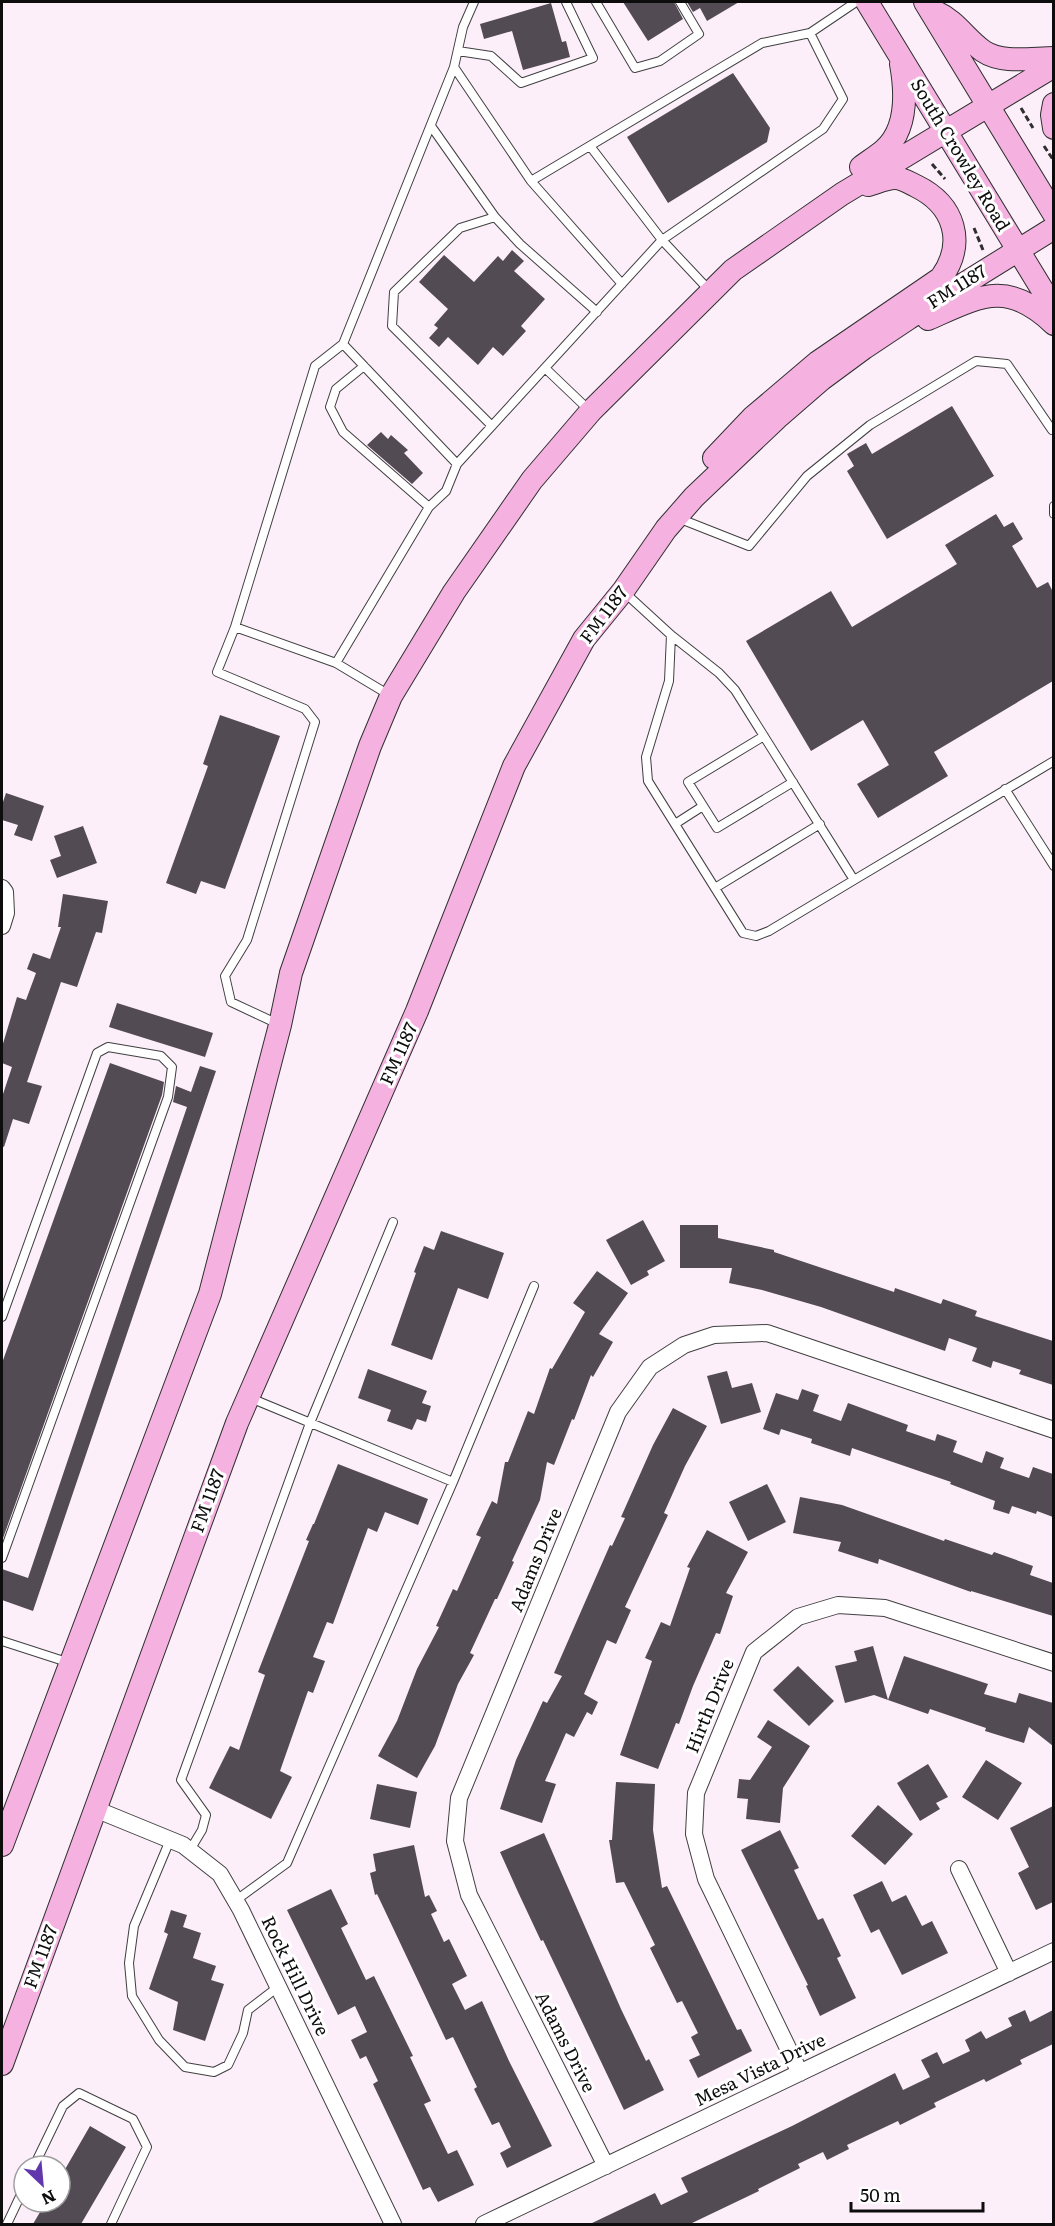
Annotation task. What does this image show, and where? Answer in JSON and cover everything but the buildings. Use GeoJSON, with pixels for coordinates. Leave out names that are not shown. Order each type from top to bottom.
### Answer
{"type":"FeatureCollection","features":[{"type":"Feature","properties":{"kind":"main road","name":"South Crowley Road"},"geometry":{"type":"LineString","coordinates":[[867,2],[1053,309]]}},
{"type":"Feature","properties":{"kind":"main road"},"geometry":{"type":"LineString","coordinates":[[928,6],[948,17],[984,52],[1012,59],[1053,58]]}},
{"type":"Feature","properties":{"kind":"main road"},"geometry":{"type":"LineString","coordinates":[[928,6],[1053,214]]}},
{"type":"Feature","properties":{"kind":"main road"},"geometry":{"type":"LineString","coordinates":[[733,270],[743,250],[886,148],[897,132],[906,90],[900,54]]}},
{"type":"Feature","properties":{"kind":"main road"},"geometry":{"type":"LineString","coordinates":[[2,1845],[210,1294],[280,1025],[291,973],[370,746],[391,696],[454,592],[532,480],[591,411],[733,270],[842,194],[1053,66]]}},
{"type":"Feature","properties":{"kind":"main road"},"geometry":{"type":"LineString","coordinates":[[1053,104],[1053,128]]}},
{"type":"Feature","properties":{"kind":"main road"},"geometry":{"type":"LineString","coordinates":[[672,523],[674,501],[752,418],[818,362],[941,278],[951,264],[954,253],[954,230],[934,197],[922,189],[895,178],[842,194]]}},
{"type":"Feature","properties":{"kind":"main road","name":"FM 1187"},"geometry":{"type":"LineString","coordinates":[[2,2064],[237,1423],[417,1011],[514,766],[584,639],[694,497],[777,418],[822,379],[909,318],[1053,228]]}},
{"type":"Feature","properties":{"kind":"main road"},"geometry":{"type":"LineString","coordinates":[[909,318],[928,319],[960,304],[999,295],[1020,299],[1038,309],[1053,324]]}},
{"type":"Feature","properties":{"kind":"street"},"geometry":{"type":"LineString","coordinates":[[2,926],[6,913],[3,890]]}},
{"type":"Feature","properties":{"kind":"street","name":"Adams Drive"},"geometry":{"type":"LineString","coordinates":[[606,2166],[469,1894],[455,1840],[459,1798],[618,1412],[650,1367],[684,1345],[714,1335],[767,1333],[1053,1430]]}},
{"type":"Feature","properties":{"kind":"street","name":"Hirth Drive"},"geometry":{"type":"LineString","coordinates":[[800,2073],[706,1879],[694,1834],[696,1793],[754,1652],[798,1617],[838,1605],[885,1608],[1053,1663]]}},
{"type":"Feature","properties":{"kind":"street","name":"Rock Hill Drive"},"geometry":{"type":"LineString","coordinates":[[95,1809],[190,1850],[220,1874],[235,1900],[393,2224]]}},
{"type":"Feature","properties":{"kind":"street"},"geometry":{"type":"LineString","coordinates":[[959,1869],[1009,1973]]}},
{"type":"Feature","properties":{"kind":"street","name":"Mesa Vista Drive"},"geometry":{"type":"LineString","coordinates":[[484,2224],[1053,1951]]}},
{"type":"Feature","properties":{"kind":"lane"},"geometry":{"type":"LineString","coordinates":[[280,1025],[231,1002],[225,976],[248,940],[315,722],[305,710],[217,672],[235,627],[315,366],[343,344],[454,67],[463,27],[474,2]]}},
{"type":"Feature","properties":{"kind":"lane"},"geometry":{"type":"LineString","coordinates":[[458,51],[491,56],[521,83],[593,58],[566,2]]}},
{"type":"Feature","properties":{"kind":"lane"},"geometry":{"type":"LineString","coordinates":[[596,2],[635,68],[660,61],[699,34],[680,2]]}},
{"type":"Feature","properties":{"kind":"lane"},"geometry":{"type":"LineString","coordinates":[[531,181],[762,43],[810,33],[856,2]]}},
{"type":"Feature","properties":{"kind":"lane"},"geometry":{"type":"LineString","coordinates":[[336,663],[429,507],[446,491],[457,464],[662,240],[823,129],[843,99],[810,33]]}},
{"type":"Feature","properties":{"kind":"lane"},"geometry":{"type":"LineString","coordinates":[[454,67],[531,181],[622,284]]}},
{"type":"Feature","properties":{"kind":"lane"},"geometry":{"type":"LineString","coordinates":[[431,126],[495,217],[520,244],[597,312]]}},
{"type":"Feature","properties":{"kind":"lane"},"geometry":{"type":"LineString","coordinates":[[590,146],[662,240],[711,293]]}},
{"type":"Feature","properties":{"kind":"lane"},"geometry":{"type":"LineString","coordinates":[[492,426],[393,326],[394,292],[460,228],[495,217]]}},
{"type":"Feature","properties":{"kind":"lane"},"geometry":{"type":"LineString","coordinates":[[343,344],[457,464]]}},
{"type":"Feature","properties":{"kind":"lane"},"geometry":{"type":"LineString","coordinates":[[672,523],[749,546],[807,476],[870,425],[976,361],[1007,364],[1053,428]]}},
{"type":"Feature","properties":{"kind":"lane"},"geometry":{"type":"LineString","coordinates":[[364,366],[336,388],[330,407],[343,432],[429,507]]}},
{"type":"Feature","properties":{"kind":"lane"},"geometry":{"type":"LineString","coordinates":[[545,368],[591,411]]}},
{"type":"Feature","properties":{"kind":"lane"},"geometry":{"type":"LineString","coordinates":[[1053,506],[1053,514]]}},
{"type":"Feature","properties":{"kind":"lane"},"geometry":{"type":"LineString","coordinates":[[623,591],[719,673],[735,690],[854,880]]}},
{"type":"Feature","properties":{"kind":"lane"},"geometry":{"type":"LineString","coordinates":[[235,627],[336,663],[391,696]]}},
{"type":"Feature","properties":{"kind":"lane"},"geometry":{"type":"LineString","coordinates":[[671,634],[669,681],[646,757],[648,781],[743,933],[756,936],[769,931],[1053,762]]}},
{"type":"Feature","properties":{"kind":"lane"},"geometry":{"type":"LineString","coordinates":[[764,736],[688,782],[703,806],[717,828],[793,782]]}},
{"type":"Feature","properties":{"kind":"lane"},"geometry":{"type":"LineString","coordinates":[[1005,789],[1053,866]]}},
{"type":"Feature","properties":{"kind":"lane"},"geometry":{"type":"LineString","coordinates":[[675,824],[703,806]]}},
{"type":"Feature","properties":{"kind":"lane"},"geometry":{"type":"LineString","coordinates":[[715,888],[819,824]]}},
{"type":"Feature","properties":{"kind":"lane"},"geometry":{"type":"LineString","coordinates":[[2,1317],[97,1053],[108,1047],[161,1056],[172,1067],[168,1097],[2,1558]]}},
{"type":"Feature","properties":{"kind":"lane"},"geometry":{"type":"LineString","coordinates":[[190,1850],[202,1830],[206,1815],[182,1780],[310,1423],[393,1222]]}},
{"type":"Feature","properties":{"kind":"lane"},"geometry":{"type":"LineString","coordinates":[[235,1900],[287,1863],[453,1482],[534,1286]]}},
{"type":"Feature","properties":{"kind":"lane"},"geometry":{"type":"LineString","coordinates":[[248,1397],[453,1482]]}},
{"type":"Feature","properties":{"kind":"lane"},"geometry":{"type":"LineString","coordinates":[[2,1641],[70,1663]]}},
{"type":"Feature","properties":{"kind":"lane"},"geometry":{"type":"LineString","coordinates":[[170,1840],[134,1926],[129,1964],[132,1996],[159,2040],[185,2067],[214,2072],[228,2065],[243,2034],[248,2010],[278,1987]]}},
{"type":"Feature","properties":{"kind":"lane"},"geometry":{"type":"LineString","coordinates":[[40,2154],[63,2106],[79,2093],[133,2119],[147,2147],[111,2224]]}}]}
